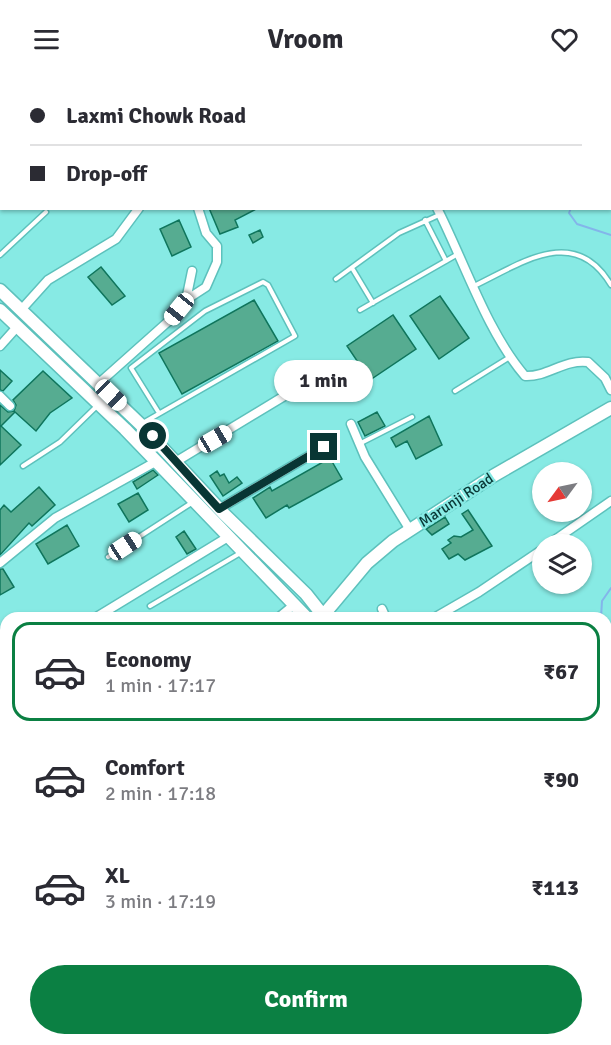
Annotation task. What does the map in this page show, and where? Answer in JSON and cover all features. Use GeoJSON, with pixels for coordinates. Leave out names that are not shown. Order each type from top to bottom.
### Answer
{"type":"FeatureCollection","features":[{"type":"Feature","properties":{"kind":"main road"},"geometry":{"type":"LineString","coordinates":[[0,290],[177,461],[219,509],[318,612]]}},
{"type":"Feature","properties":{"kind":"main road"},"geometry":{"type":"LineString","coordinates":[[0,310],[155,459],[302,612]]}},
{"type":"Feature","properties":{"kind":"main road"},"geometry":{"type":"LineString","coordinates":[[17,327],[24,313]]}},
{"type":"Feature","properties":{"kind":"main road","name":"Marunji Road"},"geometry":{"type":"LineString","coordinates":[[327,612],[367,563],[410,530],[493,476],[611,408]]}},
{"type":"Feature","properties":{"kind":"main road"},"geometry":{"type":"LineString","coordinates":[[155,459],[165,449]]}},
{"type":"Feature","properties":{"kind":"street"},"geometry":{"type":"LineString","coordinates":[[24,313],[48,280],[116,239],[138,210]]}},
{"type":"Feature","properties":{"kind":"street"},"geometry":{"type":"LineString","coordinates":[[98,384],[171,319],[186,300],[206,287],[217,262],[217,246],[206,232],[199,210]]}},
{"type":"Feature","properties":{"kind":"street"},"geometry":{"type":"LineString","coordinates":[[439,211],[473,286],[510,357],[525,376],[535,377],[567,363],[588,362],[608,377],[611,390]]}},
{"type":"Feature","properties":{"kind":"street"},"geometry":{"type":"LineString","coordinates":[[186,300],[192,272]]}},
{"type":"Feature","properties":{"kind":"street"},"geometry":{"type":"LineString","coordinates":[[0,346],[17,327]]}},
{"type":"Feature","properties":{"kind":"street"},"geometry":{"type":"LineString","coordinates":[[177,461],[286,395]]}},
{"type":"Feature","properties":{"kind":"street"},"geometry":{"type":"LineString","coordinates":[[0,396],[10,406]]}},
{"type":"Feature","properties":{"kind":"street"},"geometry":{"type":"LineString","coordinates":[[351,424],[358,444],[410,530]]}},
{"type":"Feature","properties":{"kind":"street"},"geometry":{"type":"LineString","coordinates":[[219,509],[324,447]]}},
{"type":"Feature","properties":{"kind":"street"},"geometry":{"type":"LineString","coordinates":[[0,563],[55,518],[155,459]]}},
{"type":"Feature","properties":{"kind":"street"},"geometry":{"type":"LineString","coordinates":[[563,534],[611,501]]}},
{"type":"Feature","properties":{"kind":"street"},"geometry":{"type":"LineString","coordinates":[[105,612],[228,537]]}},
{"type":"Feature","properties":{"kind":"street"},"geometry":{"type":"LineString","coordinates":[[444,612],[532,556]]}},
{"type":"Feature","properties":{"kind":"street"},"geometry":{"type":"LineString","coordinates":[[285,612],[295,604]]}},
{"type":"Feature","properties":{"kind":"lane"},"geometry":{"type":"LineString","coordinates":[[336,279],[399,233],[439,211]]}},
{"type":"Feature","properties":{"kind":"lane"},"geometry":{"type":"LineString","coordinates":[[0,255],[46,212]]}},
{"type":"Feature","properties":{"kind":"lane"},"geometry":{"type":"LineString","coordinates":[[425,220],[446,261]]}},
{"type":"Feature","properties":{"kind":"lane"},"geometry":{"type":"LineString","coordinates":[[473,286],[542,254],[572,251],[602,270],[611,285]]}},
{"type":"Feature","properties":{"kind":"lane"},"geometry":{"type":"LineString","coordinates":[[360,310],[458,254]]}},
{"type":"Feature","properties":{"kind":"lane"},"geometry":{"type":"LineString","coordinates":[[352,268],[373,303]]}},
{"type":"Feature","properties":{"kind":"lane"},"geometry":{"type":"LineString","coordinates":[[140,424],[295,336],[268,285],[263,282],[205,311],[131,368],[159,413]]}},
{"type":"Feature","properties":{"kind":"lane"},"geometry":{"type":"LineString","coordinates":[[455,391],[510,357]]}},
{"type":"Feature","properties":{"kind":"lane"},"geometry":{"type":"LineString","coordinates":[[23,466],[60,442],[99,404]]}},
{"type":"Feature","properties":{"kind":"lane"},"geometry":{"type":"LineString","coordinates":[[358,444],[412,417]]}},
{"type":"Feature","properties":{"kind":"lane"},"geometry":{"type":"LineString","coordinates":[[108,557],[194,501]]}},
{"type":"Feature","properties":{"kind":"lane"},"geometry":{"type":"LineString","coordinates":[[150,606],[242,552]]}},
{"type":"Feature","properties":{"kind":"building"},"geometry":{"type":"Polygon","coordinates":[[[210,210],[254,210],[235,220],[238,227],[220,234],[210,210]]]}},
{"type":"Feature","properties":{"kind":"building"},"geometry":{"type":"Polygon","coordinates":[[[179,220],[191,247],[172,256],[160,229],[179,220]]]}},
{"type":"Feature","properties":{"kind":"building"},"geometry":{"type":"Polygon","coordinates":[[[260,230],[263,237],[253,243],[249,235],[260,230]]]}},
{"type":"Feature","properties":{"kind":"building"},"geometry":{"type":"Polygon","coordinates":[[[101,267],[125,296],[112,305],[88,277],[101,267]]]}},
{"type":"Feature","properties":{"kind":"building"},"geometry":{"type":"Polygon","coordinates":[[[440,296],[469,338],[439,359],[410,316],[440,296]]]}},
{"type":"Feature","properties":{"kind":"building"},"geometry":{"type":"Polygon","coordinates":[[[254,300],[278,341],[182,394],[159,353],[254,300]]]}},
{"type":"Feature","properties":{"kind":"building"},"geometry":{"type":"Polygon","coordinates":[[[393,315],[416,349],[370,380],[347,346],[393,315]]]}},
{"type":"Feature","properties":{"kind":"building"},"geometry":{"type":"Polygon","coordinates":[[[303,368],[307,375],[319,368],[324,378],[295,394],[286,376],[303,368]]]}},
{"type":"Feature","properties":{"kind":"building"},"geometry":{"type":"Polygon","coordinates":[[[0,370],[12,381],[3,391],[0,390],[0,370]]]}},
{"type":"Feature","properties":{"kind":"building"},"geometry":{"type":"Polygon","coordinates":[[[43,371],[72,398],[50,413],[36,431],[15,412],[1,426],[21,445],[0,465],[0,405],[8,412],[14,411],[16,405],[13,400],[43,371]]]}},
{"type":"Feature","properties":{"kind":"building"},"geometry":{"type":"Polygon","coordinates":[[[377,412],[385,426],[365,436],[358,422],[377,412]]]}},
{"type":"Feature","properties":{"kind":"building"},"geometry":{"type":"Polygon","coordinates":[[[429,416],[442,445],[416,459],[407,441],[396,447],[391,438],[429,416]]]}},
{"type":"Feature","properties":{"kind":"building"},"geometry":{"type":"Polygon","coordinates":[[[330,458],[342,479],[289,508],[287,505],[266,518],[253,498],[270,487],[272,491],[330,458]]]}},
{"type":"Feature","properties":{"kind":"building"},"geometry":{"type":"Polygon","coordinates":[[[153,470],[158,475],[137,489],[133,482],[153,470]]]}},
{"type":"Feature","properties":{"kind":"building"},"geometry":{"type":"Polygon","coordinates":[[[217,471],[220,476],[224,474],[229,483],[237,477],[242,483],[223,496],[210,476],[217,471]]]}},
{"type":"Feature","properties":{"kind":"building"},"geometry":{"type":"Polygon","coordinates":[[[39,487],[55,505],[32,526],[29,523],[0,555],[0,510],[4,505],[11,512],[39,487]]]}},
{"type":"Feature","properties":{"kind":"building"},"geometry":{"type":"Polygon","coordinates":[[[138,493],[148,510],[129,522],[118,504],[138,493]]]}},
{"type":"Feature","properties":{"kind":"building"},"geometry":{"type":"Polygon","coordinates":[[[468,510],[492,546],[465,560],[458,554],[449,559],[442,549],[451,543],[448,540],[454,536],[461,537],[473,530],[462,514],[468,510]]]}},
{"type":"Feature","properties":{"kind":"building"},"geometry":{"type":"Polygon","coordinates":[[[445,517],[449,524],[432,535],[426,529],[445,517]]]}},
{"type":"Feature","properties":{"kind":"building"},"geometry":{"type":"Polygon","coordinates":[[[67,525],[79,546],[48,564],[36,544],[67,525]]]}},
{"type":"Feature","properties":{"kind":"building"},"geometry":{"type":"Polygon","coordinates":[[[184,531],[196,549],[187,554],[176,537],[184,531]]]}},
{"type":"Feature","properties":{"kind":"building"},"geometry":{"type":"Polygon","coordinates":[[[0,569],[3,569],[14,587],[0,595],[0,569]]]}},
{"type":"Feature","properties":{"kind":"waterway"},"geometry":{"type":"LineString","coordinates":[[570,210],[569,213],[577,224],[611,235]]}},
{"type":"Feature","properties":{"kind":"waterway"},"geometry":{"type":"LineString","coordinates":[[601,612],[602,601],[611,588]]}},
{"type":"Feature","properties":{"kind":"route"},"geometry":{"type":"LineString","coordinates":[[153,436],[219,509],[324,447]]}}]}
